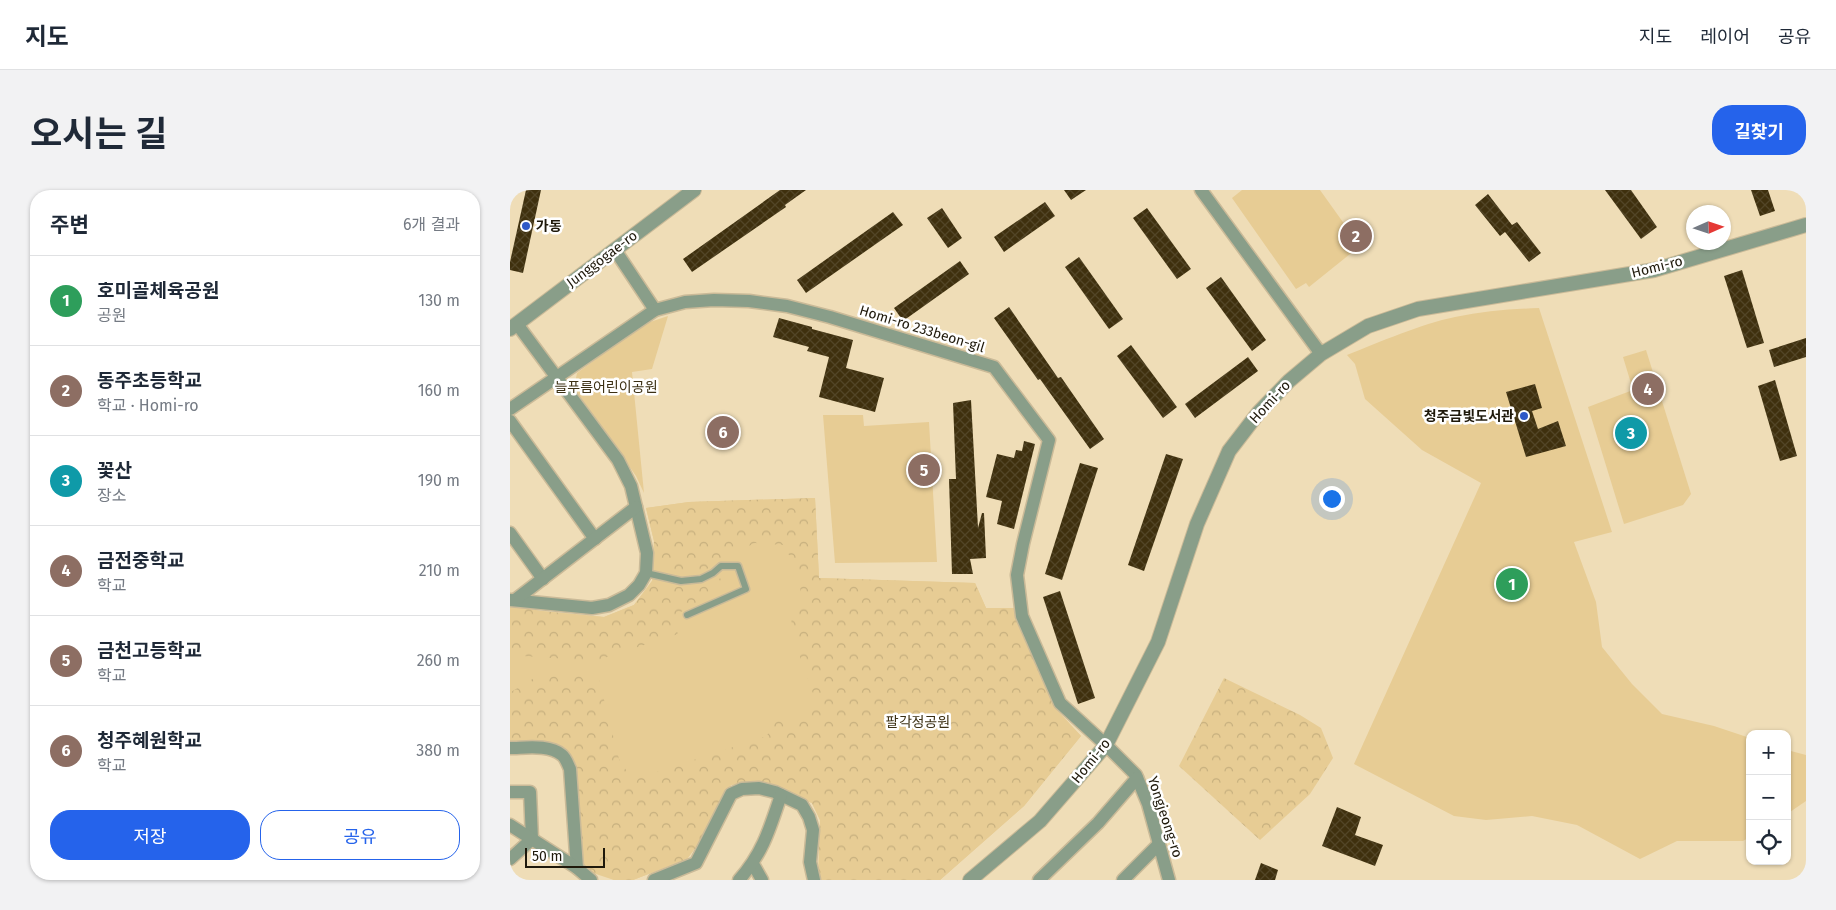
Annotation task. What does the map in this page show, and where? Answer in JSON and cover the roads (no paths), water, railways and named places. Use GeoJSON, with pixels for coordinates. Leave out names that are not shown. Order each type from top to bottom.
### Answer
{"type":"FeatureCollection","features":[{"type":"Feature","properties":{"kind":"street"},"geometry":{"type":"LineString","coordinates":[[1201,190],[1321,354]]}},
{"type":"Feature","properties":{"kind":"street","name":"Junggogae-ro"},"geometry":{"type":"LineString","coordinates":[[513,326],[692,191]]}},
{"type":"Feature","properties":{"kind":"street","name":"Homi-ro"},"geometry":{"type":"LineString","coordinates":[[970,880],[1040,821],[1106,745],[1158,642],[1197,524],[1229,451],[1259,412],[1289,381],[1321,354],[1368,326],[1418,308],[1654,270],[1806,225]]}},
{"type":"Feature","properties":{"kind":"street"},"geometry":{"type":"LineString","coordinates":[[510,409],[655,310],[615,250]]}},
{"type":"Feature","properties":{"kind":"street","name":"Homi-ro 233beon-gil"},"geometry":{"type":"LineString","coordinates":[[655,310],[685,302],[714,300],[749,301],[787,306],[830,316],[994,366],[1049,440],[1016,575],[1022,616],[1060,703],[1106,745]]}},
{"type":"Feature","properties":{"kind":"street"},"geometry":{"type":"LineString","coordinates":[[513,326],[558,378],[618,460],[632,486],[647,553],[646,573],[639,585],[629,595],[609,605],[592,608],[513,600]]}},
{"type":"Feature","properties":{"kind":"street"},"geometry":{"type":"LineString","coordinates":[[510,421],[595,539]]}},
{"type":"Feature","properties":{"kind":"street"},"geometry":{"type":"LineString","coordinates":[[513,600],[636,507]]}},
{"type":"Feature","properties":{"kind":"street"},"geometry":{"type":"LineString","coordinates":[[510,533],[543,579]]}},
{"type":"Feature","properties":{"kind":"street","name":"Yongjeong-ro"},"geometry":{"type":"LineString","coordinates":[[1106,745],[1137,778],[1148,804],[1169,880]]}},
{"type":"Feature","properties":{"kind":"street"},"geometry":{"type":"LineString","coordinates":[[510,748],[553,750],[563,756],[570,769],[583,876]]}},
{"type":"Feature","properties":{"kind":"street"},"geometry":{"type":"LineString","coordinates":[[1039,880],[1098,823],[1137,778]]}},
{"type":"Feature","properties":{"kind":"street"},"geometry":{"type":"LineString","coordinates":[[654,880],[696,863],[731,794],[742,789],[760,788],[802,805],[809,817],[813,830],[810,862],[814,880]]}},
{"type":"Feature","properties":{"kind":"street"},"geometry":{"type":"LineString","coordinates":[[510,792],[530,792],[532,839]]}},
{"type":"Feature","properties":{"kind":"street"},"geometry":{"type":"LineString","coordinates":[[739,880],[753,864],[768,835],[781,795]]}},
{"type":"Feature","properties":{"kind":"street"},"geometry":{"type":"LineString","coordinates":[[510,825],[583,876]]}},
{"type":"Feature","properties":{"kind":"street"},"geometry":{"type":"LineString","coordinates":[[510,859],[532,839]]}},
{"type":"Feature","properties":{"kind":"street"},"geometry":{"type":"LineString","coordinates":[[1123,880],[1159,844]]}},
{"type":"Feature","properties":{"kind":"street"},"geometry":{"type":"LineString","coordinates":[[753,864],[762,880]]}},
{"type":"Feature","properties":{"kind":"lane"},"geometry":{"type":"LineString","coordinates":[[646,573],[681,580],[701,579],[713,573],[721,566],[738,566],[746,589],[687,616]]}},
{"type":"Feature","properties":{"kind":"place","name":"가동"},"geometry":{"type":"Point","coordinates":[526,226]}},
{"type":"Feature","properties":{"kind":"place","name":"동주초등학교"},"geometry":{"type":"Point","coordinates":[1356,236]}},
{"type":"Feature","properties":{"kind":"place","name":"금전중학교"},"geometry":{"type":"Point","coordinates":[1648,389]}},
{"type":"Feature","properties":{"kind":"place","name":"청주금빛도서관"},"geometry":{"type":"Point","coordinates":[1524,416]}},
{"type":"Feature","properties":{"kind":"place","name":"청주혜원학교"},"geometry":{"type":"Point","coordinates":[723,432]}},
{"type":"Feature","properties":{"kind":"place","name":"꽃산"},"geometry":{"type":"Point","coordinates":[1631,433]}},
{"type":"Feature","properties":{"kind":"place","name":"금천고등학교"},"geometry":{"type":"Point","coordinates":[924,470]}},
{"type":"Feature","properties":{"kind":"place","name":"호미골체육공원"},"geometry":{"type":"Point","coordinates":[1512,584]}},
{"type":"Feature","properties":{"kind":"park label","name":"늘푸름어린이공원"},"geometry":{"type":"Point","coordinates":[606,387]}},
{"type":"Feature","properties":{"kind":"park label","name":"팔각정공원"},"geometry":{"type":"Point","coordinates":[918,722]}}]}
